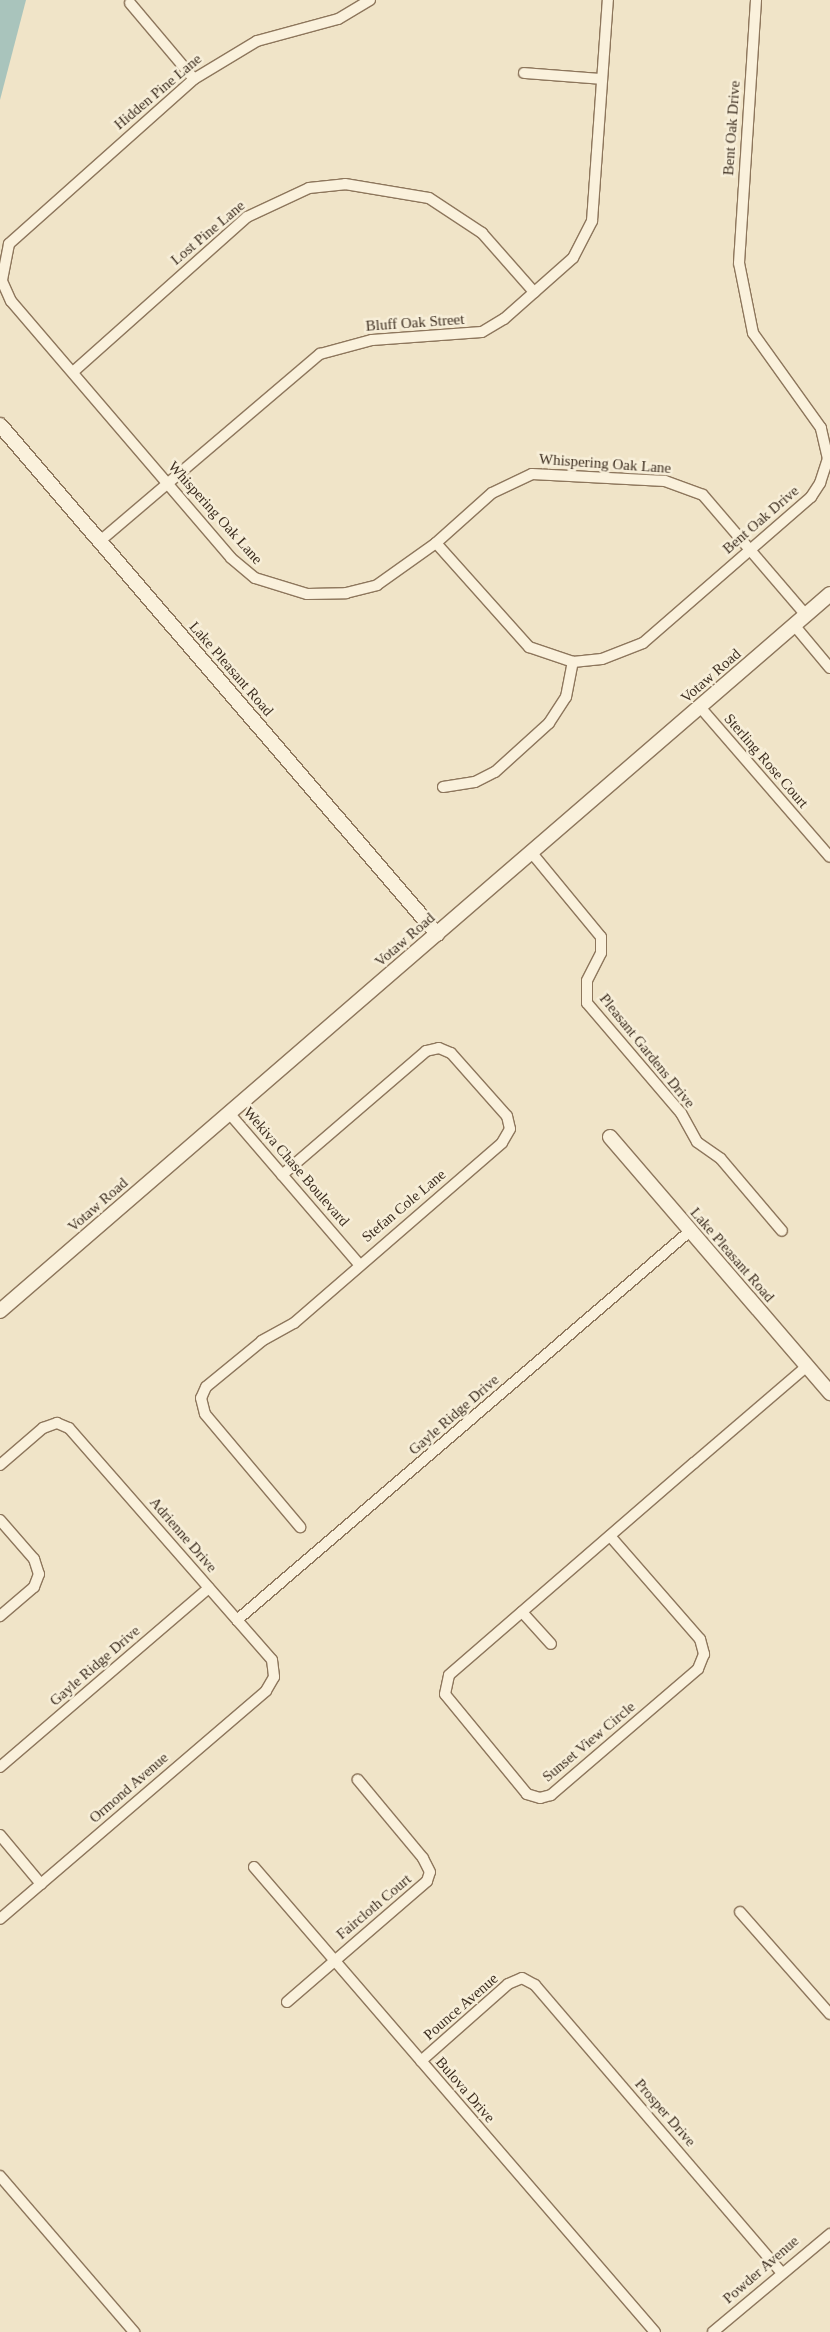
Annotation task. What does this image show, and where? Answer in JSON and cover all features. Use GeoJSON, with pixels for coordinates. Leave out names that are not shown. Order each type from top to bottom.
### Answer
{"type":"FeatureCollection","features":[{"type":"Feature","properties":{"kind":"street","name":"Hidden Pine Lane"},"geometry":{"type":"LineString","coordinates":[[4,263],[9,244],[21,230],[194,79],[256,41],[338,20],[370,0]]}},
{"type":"Feature","properties":{"kind":"street","name":"Bluff Oak Street"},"geometry":{"type":"LineString","coordinates":[[100,541],[320,354],[372,340],[482,332],[534,292],[573,258],[592,221],[608,0]]}},
{"type":"Feature","properties":{"kind":"street","name":"Bent Oak Drive"},"geometry":{"type":"LineString","coordinates":[[436,544],[514,636],[549,658],[573,662],[623,654],[642,643],[812,497],[829,459],[814,416],[753,333],[741,280],[739,231],[756,0]]}},
{"type":"Feature","properties":{"kind":"street"},"geometry":{"type":"LineString","coordinates":[[130,3],[194,79]]}},
{"type":"Feature","properties":{"kind":"street"},"geometry":{"type":"LineString","coordinates":[[524,73],[602,79]]}},
{"type":"Feature","properties":{"kind":"street","name":"Lost Pine Lane"},"geometry":{"type":"LineString","coordinates":[[73,372],[247,217],[309,188],[345,184],[429,198],[482,233],[534,292]]}},
{"type":"Feature","properties":{"kind":"street","name":"Whispering Oak Lane"},"geometry":{"type":"LineString","coordinates":[[4,263],[2,281],[11,301],[166,483],[255,578],[307,594],[346,593],[377,585],[436,544],[492,493],[532,474],[684,485],[702,495],[806,615]]}},
{"type":"Feature","properties":{"kind":"street","name":"Lake Pleasant Road"},"geometry":{"type":"LineString","coordinates":[[0,425],[437,934]]}},
{"type":"Feature","properties":{"kind":"street","name":"Votaw Road"},"geometry":{"type":"LineString","coordinates":[[0,1311],[830,594]]}},
{"type":"Feature","properties":{"kind":"street"},"geometry":{"type":"LineString","coordinates":[[794,625],[830,668]]}},
{"type":"Feature","properties":{"kind":"street"},"geometry":{"type":"LineString","coordinates":[[443,787],[474,782],[495,772],[549,723],[566,697],[573,662]]}},
{"type":"Feature","properties":{"kind":"street","name":"Sterling Rose Court"},"geometry":{"type":"LineString","coordinates":[[700,707],[830,857]]}},
{"type":"Feature","properties":{"kind":"street","name":"Pleasant Gardens Drive"},"geometry":{"type":"LineString","coordinates":[[532,852],[601,937],[602,953],[587,981],[587,1004],[681,1113],[696,1142],[721,1159],[782,1231]]}},
{"type":"Feature","properties":{"kind":"street","name":"Stefan Cole Lane"},"geometry":{"type":"LineString","coordinates":[[282,1175],[426,1052],[439,1048],[451,1053],[507,1116],[510,1129],[502,1142],[294,1322],[262,1341],[206,1387],[202,1398],[205,1414],[300,1527]]}},
{"type":"Feature","properties":{"kind":"street","name":"Wekiva Chase Boulevard"},"geometry":{"type":"LineString","coordinates":[[229,1113],[359,1264]]}},
{"type":"Feature","properties":{"kind":"street","name":"Lake Pleasant Road"},"geometry":{"type":"LineString","coordinates":[[610,1137],[830,1393]]}},
{"type":"Feature","properties":{"kind":"street","name":"Gayle Ridge Drive"},"geometry":{"type":"LineString","coordinates":[[237,1620],[690,1232]]}},
{"type":"Feature","properties":{"kind":"street","name":"Sunset View Circle"},"geometry":{"type":"LineString","coordinates":[[610,1536],[700,1639],[704,1654],[698,1669],[551,1795],[540,1798],[527,1794],[445,1694],[449,1675],[806,1366]]}},
{"type":"Feature","properties":{"kind":"street","name":"Adrienne Drive"},"geometry":{"type":"LineString","coordinates":[[0,1465],[43,1428],[57,1423],[70,1428],[272,1660],[274,1677]]}},
{"type":"Feature","properties":{"kind":"street"},"geometry":{"type":"LineString","coordinates":[[0,1520],[34,1559],[39,1574],[34,1587],[0,1616]]}},
{"type":"Feature","properties":{"kind":"street","name":"Gayle Ridge Drive"},"geometry":{"type":"LineString","coordinates":[[0,1767],[209,1588]]}},
{"type":"Feature","properties":{"kind":"street"},"geometry":{"type":"LineString","coordinates":[[522,1612],[550,1644]]}},
{"type":"Feature","properties":{"kind":"street","name":"Ormond Avenue"},"geometry":{"type":"LineString","coordinates":[[0,1919],[266,1691],[274,1677]]}},
{"type":"Feature","properties":{"kind":"street","name":"Faircloth Court"},"geometry":{"type":"LineString","coordinates":[[335,1960],[420,1888],[430,1872],[424,1858],[358,1780]]}},
{"type":"Feature","properties":{"kind":"street"},"geometry":{"type":"LineString","coordinates":[[0,1835],[41,1884]]}},
{"type":"Feature","properties":{"kind":"street","name":"Bulova Drive"},"geometry":{"type":"LineString","coordinates":[[254,1867],[655,2332]]}},
{"type":"Feature","properties":{"kind":"street"},"geometry":{"type":"LineString","coordinates":[[740,1912],[830,2014]]}},
{"type":"Feature","properties":{"kind":"street"},"geometry":{"type":"LineString","coordinates":[[287,2002],[335,1960]]}},
{"type":"Feature","properties":{"kind":"street","name":"Pounce Avenue"},"geometry":{"type":"LineString","coordinates":[[421,2062],[508,1984],[522,1978]]}},
{"type":"Feature","properties":{"kind":"street","name":"Prosper Drive"},"geometry":{"type":"LineString","coordinates":[[522,1978],[536,1986],[781,2272]]}},
{"type":"Feature","properties":{"kind":"street"},"geometry":{"type":"LineString","coordinates":[[0,2176],[134,2332]]}},
{"type":"Feature","properties":{"kind":"street","name":"Powder Avenue"},"geometry":{"type":"LineString","coordinates":[[713,2332],[781,2272],[830,2234]]}},
{"type":"Feature","properties":{"kind":"water"},"geometry":{"type":"Polygon","coordinates":[[[0,0],[26,0],[0,100],[0,0]]]}}]}
